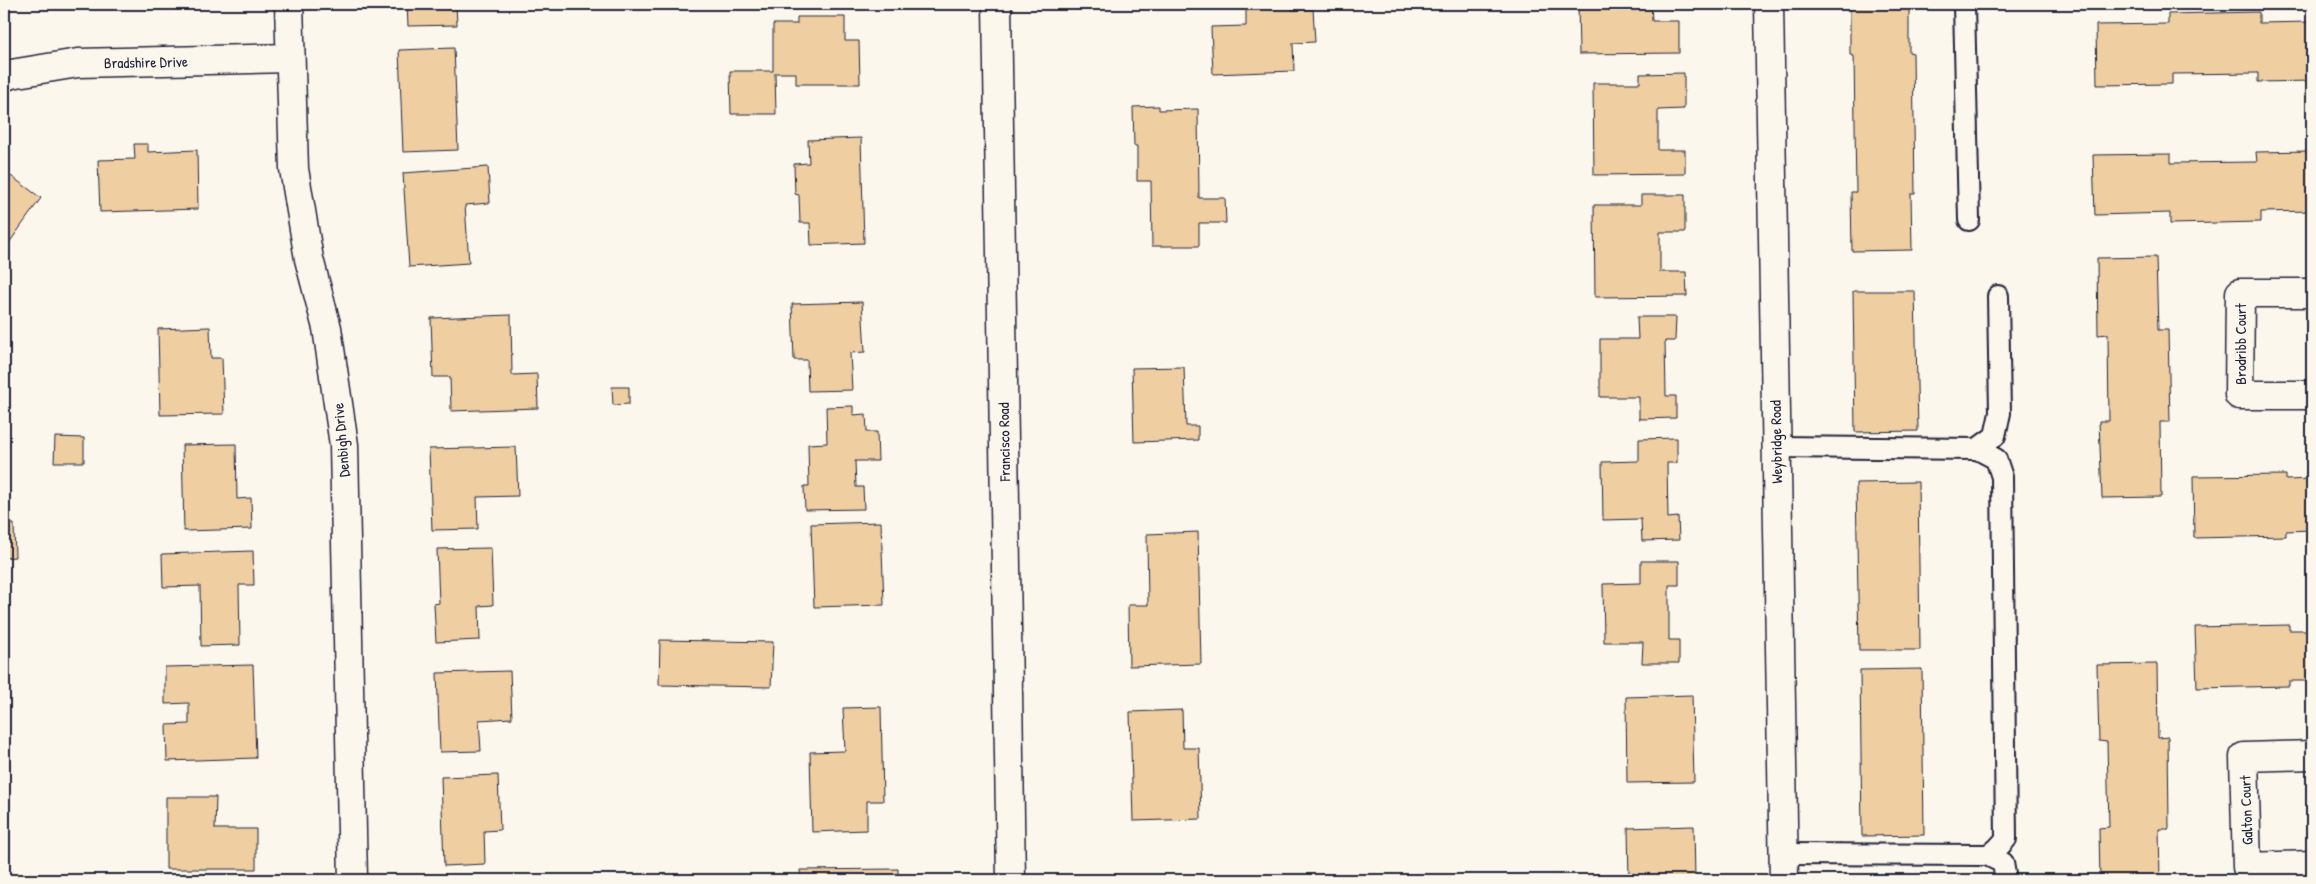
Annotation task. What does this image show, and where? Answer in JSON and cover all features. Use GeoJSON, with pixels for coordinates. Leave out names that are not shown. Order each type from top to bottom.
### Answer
{"type":"FeatureCollection","features":[{"type":"Feature","properties":{"kind":"street","name":"Denbigh Drive"},"geometry":{"type":"LineString","coordinates":[[289,4],[294,169],[309,259],[327,328],[344,445],[353,880]]}},
{"type":"Feature","properties":{"kind":"street","name":"Francisco Road"},"geometry":{"type":"LineString","coordinates":[[997,4],[1011,880]]}},
{"type":"Feature","properties":{"kind":"street","name":"Weybridge Road"},"geometry":{"type":"LineString","coordinates":[[1769,4],[1784,867]]}},
{"type":"Feature","properties":{"kind":"street","name":"Bradshire Drive"},"geometry":{"type":"LineString","coordinates":[[4,77],[11,74],[78,63],[290,58]]}},
{"type":"Feature","properties":{"kind":"street","name":"Brodribb Court"},"geometry":{"type":"LineString","coordinates":[[2312,293],[2240,293],[2239,367],[2239,395],[2312,395]]}},
{"type":"Feature","properties":{"kind":"street","name":"Galton Court"},"geometry":{"type":"LineString","coordinates":[[2312,755],[2244,757],[2247,867],[2312,865]]}},
{"type":"Feature","properties":{"kind":"lane"},"geometry":{"type":"LineString","coordinates":[[1964,4],[1969,220]]}},
{"type":"Feature","properties":{"kind":"lane"},"geometry":{"type":"LineString","coordinates":[[1977,448],[1995,436],[2000,413],[1998,296]]}},
{"type":"Feature","properties":{"kind":"lane"},"geometry":{"type":"LineString","coordinates":[[1776,447],[1977,448],[1996,459],[2002,477],[2006,839],[1996,850],[1987,855],[1784,867]]}},
{"type":"Feature","properties":{"kind":"lane"},"geometry":{"type":"LineString","coordinates":[[1987,855],[2003,863],[2006,880]]}},
{"type":"Feature","properties":{"kind":"building"},"geometry":{"type":"Polygon","coordinates":[[[407,4],[456,4],[457,25],[408,26],[407,4]]]}},
{"type":"Feature","properties":{"kind":"building"},"geometry":{"type":"Polygon","coordinates":[[[1246,4],[1292,4],[1292,10],[1313,9],[1315,42],[1293,43],[1294,71],[1213,74],[1211,27],[1246,26],[1246,4]]]}},
{"type":"Feature","properties":{"kind":"building"},"geometry":{"type":"Polygon","coordinates":[[[1578,4],[1651,4],[1652,21],[1679,21],[1679,53],[1579,54],[1578,4]]]}},
{"type":"Feature","properties":{"kind":"building"},"geometry":{"type":"Polygon","coordinates":[[[1850,4],[1909,4],[1909,52],[1913,53],[1915,194],[1911,194],[1912,250],[1852,251],[1851,192],[1856,192],[1854,56],[1850,55],[1850,4]]]}},
{"type":"Feature","properties":{"kind":"building"},"geometry":{"type":"Polygon","coordinates":[[[2259,12],[2259,23],[2312,22],[2312,81],[2258,82],[2258,73],[2172,74],[2172,84],[2097,85],[2096,25],[2168,24],[2168,14],[2259,12]]]}},
{"type":"Feature","properties":{"kind":"building"},"geometry":{"type":"Polygon","coordinates":[[[797,17],[845,17],[845,41],[859,41],[860,84],[796,84],[796,73],[775,73],[776,114],[731,114],[730,71],[773,71],[773,24],[797,24],[797,17]]]}},
{"type":"Feature","properties":{"kind":"building"},"geometry":{"type":"Polygon","coordinates":[[[454,48],[458,150],[403,152],[399,50],[454,48]]]}},
{"type":"Feature","properties":{"kind":"building"},"geometry":{"type":"Polygon","coordinates":[[[1684,73],[1684,109],[1658,110],[1658,150],[1685,150],[1685,174],[1594,175],[1593,83],[1640,83],[1640,74],[1684,73]]]}},
{"type":"Feature","properties":{"kind":"building"},"geometry":{"type":"Polygon","coordinates":[[[1159,106],[1159,110],[1198,109],[1199,198],[1225,198],[1226,223],[1199,223],[1199,246],[1152,246],[1151,181],[1137,181],[1137,146],[1134,146],[1133,107],[1159,106]]]}},
{"type":"Feature","properties":{"kind":"building"},"geometry":{"type":"Polygon","coordinates":[[[861,138],[864,243],[811,245],[810,223],[800,223],[799,195],[795,194],[794,164],[809,163],[808,140],[861,138]]]}},
{"type":"Feature","properties":{"kind":"building"},"geometry":{"type":"Polygon","coordinates":[[[134,144],[148,144],[148,152],[197,150],[198,209],[100,212],[98,160],[135,159],[134,144]]]}},
{"type":"Feature","properties":{"kind":"building"},"geometry":{"type":"Polygon","coordinates":[[[2312,151],[2312,211],[2261,212],[2261,222],[2170,224],[2170,213],[2095,215],[2093,155],[2171,154],[2171,163],[2257,162],[2256,152],[2312,151]]]}},
{"type":"Feature","properties":{"kind":"building"},"geometry":{"type":"Polygon","coordinates":[[[488,167],[490,203],[465,205],[469,263],[409,267],[403,173],[488,167]]]}},
{"type":"Feature","properties":{"kind":"building"},"geometry":{"type":"Polygon","coordinates":[[[4,171],[41,198],[4,250],[4,171]]]}},
{"type":"Feature","properties":{"kind":"building"},"geometry":{"type":"Polygon","coordinates":[[[1641,195],[1685,195],[1685,232],[1660,232],[1660,272],[1686,272],[1687,296],[1595,297],[1594,205],[1641,205],[1641,195]]]}},
{"type":"Feature","properties":{"kind":"building"},"geometry":{"type":"Polygon","coordinates":[[[2156,257],[2158,330],[2168,330],[2170,422],[2160,422],[2161,497],[2102,498],[2099,421],[2109,421],[2108,334],[2098,335],[2097,258],[2156,257]]]}},
{"type":"Feature","properties":{"kind":"building"},"geometry":{"type":"Polygon","coordinates":[[[1853,291],[1915,291],[1918,431],[1855,432],[1853,291]]]}},
{"type":"Feature","properties":{"kind":"building"},"geometry":{"type":"Polygon","coordinates":[[[862,302],[865,352],[850,353],[852,390],[808,391],[807,360],[794,360],[792,304],[862,302]]]}},
{"type":"Feature","properties":{"kind":"building"},"geometry":{"type":"Polygon","coordinates":[[[511,315],[512,375],[537,374],[538,408],[451,411],[450,377],[433,377],[431,318],[511,315]]]}},
{"type":"Feature","properties":{"kind":"building"},"geometry":{"type":"Polygon","coordinates":[[[1637,317],[1676,317],[1675,341],[1665,341],[1666,396],[1676,396],[1676,418],[1639,419],[1639,397],[1600,397],[1600,339],[1638,339],[1637,317]]]}},
{"type":"Feature","properties":{"kind":"building"},"geometry":{"type":"Polygon","coordinates":[[[210,327],[211,358],[222,358],[224,414],[160,415],[158,329],[210,327]]]}},
{"type":"Feature","properties":{"kind":"building"},"geometry":{"type":"Polygon","coordinates":[[[1184,367],[1186,426],[1198,426],[1198,440],[1134,442],[1132,368],[1184,367]]]}},
{"type":"Feature","properties":{"kind":"building"},"geometry":{"type":"Polygon","coordinates":[[[612,387],[629,387],[629,404],[613,405],[612,387]]]}},
{"type":"Feature","properties":{"kind":"building"},"geometry":{"type":"Polygon","coordinates":[[[853,406],[853,415],[866,414],[867,432],[877,432],[878,461],[855,461],[856,487],[863,487],[864,509],[805,510],[804,486],[809,486],[808,444],[827,443],[826,407],[853,406]]]}},
{"type":"Feature","properties":{"kind":"building"},"geometry":{"type":"Polygon","coordinates":[[[55,437],[84,438],[84,462],[54,462],[55,437]]]}},
{"type":"Feature","properties":{"kind":"building"},"geometry":{"type":"Polygon","coordinates":[[[1677,438],[1677,463],[1667,463],[1668,518],[1678,517],[1679,540],[1642,541],[1641,519],[1603,520],[1602,462],[1639,461],[1639,439],[1677,438]]]}},
{"type":"Feature","properties":{"kind":"building"},"geometry":{"type":"Polygon","coordinates":[[[236,444],[237,499],[251,498],[252,529],[184,531],[182,445],[236,444]]]}},
{"type":"Feature","properties":{"kind":"building"},"geometry":{"type":"Polygon","coordinates":[[[516,447],[518,496],[477,497],[478,529],[432,530],[429,449],[516,447]]]}},
{"type":"Feature","properties":{"kind":"building"},"geometry":{"type":"Polygon","coordinates":[[[2286,475],[2286,480],[2312,479],[2312,530],[2286,531],[2286,536],[2194,538],[2193,476],[2286,475]]]}},
{"type":"Feature","properties":{"kind":"building"},"geometry":{"type":"Polygon","coordinates":[[[1918,482],[1920,650],[1859,650],[1856,483],[1918,482]]]}},
{"type":"Feature","properties":{"kind":"building"},"geometry":{"type":"Polygon","coordinates":[[[881,522],[884,605],[814,607],[811,524],[881,522]]]}},
{"type":"Feature","properties":{"kind":"building"},"geometry":{"type":"Polygon","coordinates":[[[4,524],[14,524],[15,557],[4,558],[4,524]]]}},
{"type":"Feature","properties":{"kind":"building"},"geometry":{"type":"Polygon","coordinates":[[[1198,532],[1201,664],[1129,666],[1128,605],[1148,605],[1147,534],[1198,532]]]}},
{"type":"Feature","properties":{"kind":"building"},"geometry":{"type":"Polygon","coordinates":[[[491,548],[493,605],[479,606],[480,640],[436,642],[434,604],[439,603],[437,549],[491,548]]]}},
{"type":"Feature","properties":{"kind":"building"},"geometry":{"type":"Polygon","coordinates":[[[253,551],[254,585],[239,585],[240,645],[201,646],[200,586],[163,587],[162,554],[253,551]]]}},
{"type":"Feature","properties":{"kind":"building"},"geometry":{"type":"Polygon","coordinates":[[[1641,561],[1679,561],[1679,585],[1669,585],[1669,640],[1679,640],[1679,663],[1642,663],[1643,642],[1604,642],[1603,584],[1641,583],[1641,561]]]}},
{"type":"Feature","properties":{"kind":"building"},"geometry":{"type":"Polygon","coordinates":[[[2289,625],[2289,630],[2312,630],[2312,681],[2289,681],[2289,686],[2197,688],[2195,627],[2289,625]]]}},
{"type":"Feature","properties":{"kind":"building"},"geometry":{"type":"Polygon","coordinates":[[[660,640],[773,642],[771,687],[659,685],[660,640]]]}},
{"type":"Feature","properties":{"kind":"building"},"geometry":{"type":"Polygon","coordinates":[[[2157,664],[2158,738],[2168,737],[2169,829],[2159,829],[2160,880],[2100,880],[2099,828],[2109,827],[2107,742],[2099,741],[2097,665],[2157,664]]]}},
{"type":"Feature","properties":{"kind":"building"},"geometry":{"type":"Polygon","coordinates":[[[253,665],[256,758],[167,761],[166,725],[189,724],[189,703],[165,704],[165,667],[253,665]]]}},
{"type":"Feature","properties":{"kind":"building"},"geometry":{"type":"Polygon","coordinates":[[[1922,669],[1924,835],[1862,836],[1860,670],[1922,669]]]}},
{"type":"Feature","properties":{"kind":"building"},"geometry":{"type":"Polygon","coordinates":[[[510,671],[512,718],[479,720],[481,751],[440,752],[437,673],[510,671]]]}},
{"type":"Feature","properties":{"kind":"building"},"geometry":{"type":"Polygon","coordinates":[[[1692,695],[1694,782],[1627,783],[1626,697],[1692,695]]]}},
{"type":"Feature","properties":{"kind":"building"},"geometry":{"type":"Polygon","coordinates":[[[881,707],[883,801],[867,801],[867,830],[812,832],[810,752],[845,751],[843,708],[881,707]]]}},
{"type":"Feature","properties":{"kind":"building"},"geometry":{"type":"Polygon","coordinates":[[[1182,710],[1183,748],[1199,748],[1201,819],[1133,821],[1130,712],[1182,710]]]}},
{"type":"Feature","properties":{"kind":"building"},"geometry":{"type":"Polygon","coordinates":[[[498,775],[500,830],[484,831],[485,864],[444,866],[441,777],[498,775]]]}},
{"type":"Feature","properties":{"kind":"building"},"geometry":{"type":"Polygon","coordinates":[[[166,797],[216,797],[215,829],[256,829],[256,869],[166,869],[166,797]]]}},
{"type":"Feature","properties":{"kind":"building"},"geometry":{"type":"Polygon","coordinates":[[[1694,826],[1695,880],[1629,880],[1628,828],[1694,826]]]}},
{"type":"Feature","properties":{"kind":"building"},"geometry":{"type":"Polygon","coordinates":[[[898,869],[898,880],[801,880],[800,870],[898,869]]]}}]}
